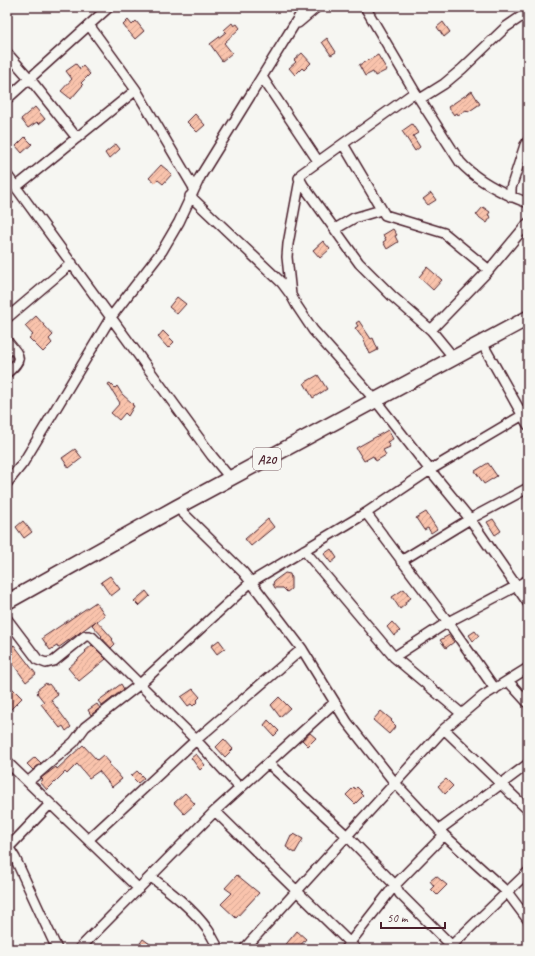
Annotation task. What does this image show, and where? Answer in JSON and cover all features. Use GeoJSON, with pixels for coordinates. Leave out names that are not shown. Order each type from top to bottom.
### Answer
{"type":"FeatureCollection","features":[{"type":"Feature","properties":{"kind":"main road","name":"A20"},"geometry":{"type":"LineString","coordinates":[[7,602],[177,507],[528,318]]}},
{"type":"Feature","properties":{"kind":"street"},"geometry":{"type":"LineString","coordinates":[[7,99],[110,7]]}},
{"type":"Feature","properties":{"kind":"street"},"geometry":{"type":"LineString","coordinates":[[7,483],[23,462],[111,317],[162,251],[179,222],[192,192],[305,7]]}},
{"type":"Feature","properties":{"kind":"street"},"geometry":{"type":"LineString","coordinates":[[292,28],[317,7]]}},
{"type":"Feature","properties":{"kind":"street"},"geometry":{"type":"LineString","coordinates":[[365,7],[418,96],[464,167],[484,182],[511,197],[528,203]]}},
{"type":"Feature","properties":{"kind":"street"},"geometry":{"type":"LineString","coordinates":[[291,295],[287,258],[288,244],[299,178],[301,174],[343,144],[418,96],[444,84],[506,27],[528,12]]}},
{"type":"Feature","properties":{"kind":"street"},"geometry":{"type":"LineString","coordinates":[[89,25],[136,90],[192,192],[282,283],[313,330],[376,401],[470,519],[528,603]]}},
{"type":"Feature","properties":{"kind":"street"},"geometry":{"type":"LineString","coordinates":[[7,53],[30,79],[77,138]]}},
{"type":"Feature","properties":{"kind":"street"},"geometry":{"type":"LineString","coordinates":[[262,77],[318,161]]}},
{"type":"Feature","properties":{"kind":"street"},"geometry":{"type":"LineString","coordinates":[[16,187],[136,90]]}},
{"type":"Feature","properties":{"kind":"street"},"geometry":{"type":"LineString","coordinates":[[511,197],[511,188],[525,145],[528,141]]}},
{"type":"Feature","properties":{"kind":"street"},"geometry":{"type":"LineString","coordinates":[[343,144],[385,215],[444,233],[489,270]]}},
{"type":"Feature","properties":{"kind":"street"},"geometry":{"type":"LineString","coordinates":[[7,175],[212,456],[231,478]]}},
{"type":"Feature","properties":{"kind":"street"},"geometry":{"type":"LineString","coordinates":[[299,178],[359,263],[392,296],[431,330],[454,358]]}},
{"type":"Feature","properties":{"kind":"street"},"geometry":{"type":"LineString","coordinates":[[335,229],[354,218],[381,210]]}},
{"type":"Feature","properties":{"kind":"street"},"geometry":{"type":"LineString","coordinates":[[431,330],[489,270],[528,223]]}},
{"type":"Feature","properties":{"kind":"street"},"geometry":{"type":"LineString","coordinates":[[7,318],[72,263]]}},
{"type":"Feature","properties":{"kind":"street"},"geometry":{"type":"LineString","coordinates":[[7,341],[18,354],[18,360],[16,365],[7,373]]}},
{"type":"Feature","properties":{"kind":"street"},"geometry":{"type":"LineString","coordinates":[[482,343],[528,425]]}},
{"type":"Feature","properties":{"kind":"street"},"geometry":{"type":"LineString","coordinates":[[29,781],[74,742],[85,727],[140,684],[251,582],[366,513],[430,470],[523,415]]}},
{"type":"Feature","properties":{"kind":"street"},"geometry":{"type":"LineString","coordinates":[[401,561],[470,519],[528,488]]}},
{"type":"Feature","properties":{"kind":"street"},"geometry":{"type":"LineString","coordinates":[[177,507],[243,572],[251,582],[302,649],[347,722],[395,783],[442,832],[507,892],[528,920]]}},
{"type":"Feature","properties":{"kind":"street"},"geometry":{"type":"LineString","coordinates":[[366,513],[448,622],[495,689]]}},
{"type":"Feature","properties":{"kind":"street"},"geometry":{"type":"LineString","coordinates":[[304,550],[394,656],[462,714]]}},
{"type":"Feature","properties":{"kind":"street"},"geometry":{"type":"LineString","coordinates":[[394,656],[448,622],[528,580]]}},
{"type":"Feature","properties":{"kind":"street"},"geometry":{"type":"LineString","coordinates":[[7,619],[38,660],[46,663],[54,661],[85,636],[89,636],[196,740],[240,788]]}},
{"type":"Feature","properties":{"kind":"street"},"geometry":{"type":"LineString","coordinates":[[88,840],[196,740],[302,649]]}},
{"type":"Feature","properties":{"kind":"street"},"geometry":{"type":"LineString","coordinates":[[244,949],[298,892],[444,729],[483,696],[528,668]]}},
{"type":"Feature","properties":{"kind":"street"},"geometry":{"type":"LineString","coordinates":[[508,681],[528,703]]}},
{"type":"Feature","properties":{"kind":"street"},"geometry":{"type":"LineString","coordinates":[[79,949],[215,811],[334,703]]}},
{"type":"Feature","properties":{"kind":"street"},"geometry":{"type":"LineString","coordinates":[[444,729],[528,810]]}},
{"type":"Feature","properties":{"kind":"street"},"geometry":{"type":"LineString","coordinates":[[7,762],[29,781],[50,804],[139,889]]}},
{"type":"Feature","properties":{"kind":"street"},"geometry":{"type":"LineString","coordinates":[[268,763],[347,836],[395,885],[400,894],[450,947],[528,872]]}},
{"type":"Feature","properties":{"kind":"street"},"geometry":{"type":"LineString","coordinates":[[215,811],[298,892],[350,947],[395,885],[442,832],[528,764]]}},
{"type":"Feature","properties":{"kind":"street"},"geometry":{"type":"LineString","coordinates":[[50,804],[8,846],[57,949]]}},
{"type":"Feature","properties":{"kind":"street"},"geometry":{"type":"LineString","coordinates":[[151,876],[193,912],[208,929],[219,949]]}},
{"type":"Feature","properties":{"kind":"path"},"geometry":{"type":"LineString","coordinates":[[7,208],[22,196]]}},
{"type":"Feature","properties":{"kind":"building"},"geometry":{"type":"Polygon","coordinates":[[[128,20],[132,25],[136,21],[144,31],[135,39],[123,25],[128,20]]]}},
{"type":"Feature","properties":{"kind":"building"},"geometry":{"type":"Polygon","coordinates":[[[443,22],[450,32],[444,37],[437,27],[443,22]]]}},
{"type":"Feature","properties":{"kind":"building"},"geometry":{"type":"Polygon","coordinates":[[[232,23],[234,26],[237,24],[240,28],[224,43],[232,53],[222,61],[210,44],[226,32],[224,30],[232,23]]]}},
{"type":"Feature","properties":{"kind":"building"},"geometry":{"type":"Polygon","coordinates":[[[327,38],[336,52],[331,55],[322,42],[327,38]]]}},
{"type":"Feature","properties":{"kind":"building"},"geometry":{"type":"Polygon","coordinates":[[[302,53],[311,63],[304,70],[302,68],[295,75],[289,68],[296,62],[294,60],[302,53]]]}},
{"type":"Feature","properties":{"kind":"building"},"geometry":{"type":"Polygon","coordinates":[[[378,55],[387,70],[375,76],[373,72],[365,76],[359,65],[378,55]]]}},
{"type":"Feature","properties":{"kind":"building"},"geometry":{"type":"Polygon","coordinates":[[[76,64],[80,69],[83,66],[90,74],[81,83],[83,85],[71,99],[61,91],[72,79],[66,71],[76,64]]]}},
{"type":"Feature","properties":{"kind":"building"},"geometry":{"type":"Polygon","coordinates":[[[472,91],[480,104],[468,112],[466,110],[458,115],[457,113],[454,115],[448,107],[472,91]]]}},
{"type":"Feature","properties":{"kind":"building"},"geometry":{"type":"Polygon","coordinates":[[[35,107],[45,119],[39,124],[37,122],[28,128],[21,119],[35,107]]]}},
{"type":"Feature","properties":{"kind":"building"},"geometry":{"type":"Polygon","coordinates":[[[195,114],[205,125],[197,132],[187,122],[195,114]]]}},
{"type":"Feature","properties":{"kind":"building"},"geometry":{"type":"Polygon","coordinates":[[[412,124],[418,133],[413,136],[420,147],[415,151],[402,131],[412,124]]]}},
{"type":"Feature","properties":{"kind":"building"},"geometry":{"type":"Polygon","coordinates":[[[25,137],[32,144],[22,153],[16,146],[25,137]]]}},
{"type":"Feature","properties":{"kind":"building"},"geometry":{"type":"Polygon","coordinates":[[[116,144],[120,149],[109,159],[105,153],[116,144]]]}},
{"type":"Feature","properties":{"kind":"building"},"geometry":{"type":"Polygon","coordinates":[[[161,165],[172,174],[163,184],[158,180],[155,183],[149,178],[161,165]]]}},
{"type":"Feature","properties":{"kind":"building"},"geometry":{"type":"Polygon","coordinates":[[[431,193],[436,200],[428,205],[423,199],[431,193]]]}},
{"type":"Feature","properties":{"kind":"building"},"geometry":{"type":"Polygon","coordinates":[[[483,207],[490,212],[488,215],[491,217],[487,223],[476,215],[483,207]]]}},
{"type":"Feature","properties":{"kind":"building"},"geometry":{"type":"Polygon","coordinates":[[[393,229],[397,235],[395,236],[398,242],[387,249],[383,242],[386,240],[383,235],[393,229]]]}},
{"type":"Feature","properties":{"kind":"building"},"geometry":{"type":"Polygon","coordinates":[[[323,241],[330,249],[320,258],[313,250],[323,241]]]}},
{"type":"Feature","properties":{"kind":"building"},"geometry":{"type":"Polygon","coordinates":[[[427,267],[442,280],[433,290],[419,277],[427,267]]]}},
{"type":"Feature","properties":{"kind":"building"},"geometry":{"type":"Polygon","coordinates":[[[177,297],[186,304],[177,314],[169,307],[177,297]]]}},
{"type":"Feature","properties":{"kind":"building"},"geometry":{"type":"Polygon","coordinates":[[[36,316],[53,335],[49,339],[52,343],[43,352],[29,338],[33,335],[25,326],[36,316]]]}},
{"type":"Feature","properties":{"kind":"building"},"geometry":{"type":"Polygon","coordinates":[[[359,321],[371,339],[373,338],[378,350],[370,354],[362,336],[355,328],[358,326],[356,323],[359,321]]]}},
{"type":"Feature","properties":{"kind":"building"},"geometry":{"type":"Polygon","coordinates":[[[163,331],[174,342],[168,348],[158,337],[163,331]]]}},
{"type":"Feature","properties":{"kind":"building"},"geometry":{"type":"Polygon","coordinates":[[[318,375],[327,389],[313,398],[304,383],[318,375]]]}},
{"type":"Feature","properties":{"kind":"building"},"geometry":{"type":"Polygon","coordinates":[[[110,383],[115,388],[117,386],[122,394],[134,406],[128,416],[125,413],[119,420],[111,413],[120,403],[108,384],[110,383]]]}},
{"type":"Feature","properties":{"kind":"building"},"geometry":{"type":"Polygon","coordinates":[[[388,430],[393,439],[387,442],[390,447],[383,450],[386,455],[376,461],[373,456],[364,461],[356,448],[388,430]]]}},
{"type":"Feature","properties":{"kind":"building"},"geometry":{"type":"Polygon","coordinates":[[[75,449],[82,458],[69,468],[62,458],[75,449]]]}},
{"type":"Feature","properties":{"kind":"building"},"geometry":{"type":"Polygon","coordinates":[[[488,463],[497,476],[484,484],[475,471],[488,463]]]}},
{"type":"Feature","properties":{"kind":"building"},"geometry":{"type":"Polygon","coordinates":[[[426,512],[437,529],[431,533],[428,528],[424,530],[416,518],[426,512]]]}},
{"type":"Feature","properties":{"kind":"building"},"geometry":{"type":"Polygon","coordinates":[[[268,519],[274,527],[251,546],[245,539],[268,519]]]}},
{"type":"Feature","properties":{"kind":"building"},"geometry":{"type":"Polygon","coordinates":[[[493,519],[501,531],[495,535],[487,522],[493,519]]]}},
{"type":"Feature","properties":{"kind":"building"},"geometry":{"type":"Polygon","coordinates":[[[23,521],[32,532],[24,538],[16,527],[23,521]]]}},
{"type":"Feature","properties":{"kind":"building"},"geometry":{"type":"Polygon","coordinates":[[[331,549],[337,558],[331,563],[324,554],[331,549]]]}},
{"type":"Feature","properties":{"kind":"building"},"geometry":{"type":"Polygon","coordinates":[[[285,573],[290,574],[291,578],[291,589],[287,592],[283,588],[275,588],[273,584],[274,581],[285,573]]]}},
{"type":"Feature","properties":{"kind":"building"},"geometry":{"type":"Polygon","coordinates":[[[110,576],[120,589],[111,596],[101,582],[110,576]]]}},
{"type":"Feature","properties":{"kind":"building"},"geometry":{"type":"Polygon","coordinates":[[[404,589],[411,598],[405,602],[406,604],[400,609],[392,597],[404,589]]]}},
{"type":"Feature","properties":{"kind":"building"},"geometry":{"type":"Polygon","coordinates":[[[146,591],[150,596],[139,606],[134,601],[146,591]]]}},
{"type":"Feature","properties":{"kind":"building"},"geometry":{"type":"Polygon","coordinates":[[[96,602],[105,615],[97,621],[113,639],[112,640],[115,644],[111,648],[101,637],[102,636],[92,625],[96,621],[58,648],[57,646],[50,650],[42,638],[96,602]]]}},
{"type":"Feature","properties":{"kind":"building"},"geometry":{"type":"Polygon","coordinates":[[[392,622],[400,631],[394,636],[387,627],[392,622]]]}},
{"type":"Feature","properties":{"kind":"building"},"geometry":{"type":"Polygon","coordinates":[[[475,631],[479,636],[473,641],[469,635],[475,631]]]}},
{"type":"Feature","properties":{"kind":"building"},"geometry":{"type":"Polygon","coordinates":[[[449,635],[454,642],[446,648],[440,640],[449,635]]]}},
{"type":"Feature","properties":{"kind":"building"},"geometry":{"type":"Polygon","coordinates":[[[7,638],[36,674],[26,682],[13,664],[7,668],[7,638]]]}},
{"type":"Feature","properties":{"kind":"building"},"geometry":{"type":"Polygon","coordinates":[[[219,640],[225,648],[217,654],[211,646],[219,640]]]}},
{"type":"Feature","properties":{"kind":"building"},"geometry":{"type":"Polygon","coordinates":[[[92,645],[106,659],[79,681],[68,668],[92,645]]]}},
{"type":"Feature","properties":{"kind":"building"},"geometry":{"type":"Polygon","coordinates":[[[7,683],[22,698],[7,713],[7,683]]]}},
{"type":"Feature","properties":{"kind":"building"},"geometry":{"type":"Polygon","coordinates":[[[46,683],[47,685],[49,684],[58,695],[51,700],[71,727],[66,731],[63,726],[60,728],[41,704],[44,702],[37,693],[37,690],[46,683]]]}},
{"type":"Feature","properties":{"kind":"building"},"geometry":{"type":"Polygon","coordinates":[[[121,684],[124,689],[102,706],[98,701],[121,684]]]}},
{"type":"Feature","properties":{"kind":"building"},"geometry":{"type":"Polygon","coordinates":[[[193,689],[200,697],[193,706],[191,704],[188,706],[181,697],[193,689]]]}},
{"type":"Feature","properties":{"kind":"building"},"geometry":{"type":"Polygon","coordinates":[[[279,697],[290,708],[280,717],[271,705],[279,697]]]}},
{"type":"Feature","properties":{"kind":"building"},"geometry":{"type":"Polygon","coordinates":[[[97,704],[100,708],[91,715],[88,710],[97,704]]]}},
{"type":"Feature","properties":{"kind":"building"},"geometry":{"type":"Polygon","coordinates":[[[381,711],[392,720],[391,721],[396,726],[389,734],[373,720],[381,711]]]}},
{"type":"Feature","properties":{"kind":"building"},"geometry":{"type":"Polygon","coordinates":[[[268,720],[279,731],[274,736],[264,725],[268,720]]]}},
{"type":"Feature","properties":{"kind":"building"},"geometry":{"type":"Polygon","coordinates":[[[310,733],[316,738],[308,746],[302,740],[310,733]]]}},
{"type":"Feature","properties":{"kind":"building"},"geometry":{"type":"Polygon","coordinates":[[[224,739],[233,749],[225,757],[216,747],[224,739]]]}},
{"type":"Feature","properties":{"kind":"building"},"geometry":{"type":"Polygon","coordinates":[[[83,745],[97,760],[103,755],[122,779],[112,787],[99,771],[89,778],[77,764],[67,774],[65,772],[47,790],[40,782],[43,780],[41,778],[56,767],[57,769],[83,745]]]}},
{"type":"Feature","properties":{"kind":"building"},"geometry":{"type":"Polygon","coordinates":[[[196,754],[205,765],[200,770],[191,758],[196,754]]]}},
{"type":"Feature","properties":{"kind":"building"},"geometry":{"type":"Polygon","coordinates":[[[35,757],[41,763],[33,770],[27,764],[35,757]]]}},
{"type":"Feature","properties":{"kind":"building"},"geometry":{"type":"Polygon","coordinates":[[[137,771],[144,778],[138,783],[131,776],[137,771]]]}},
{"type":"Feature","properties":{"kind":"building"},"geometry":{"type":"Polygon","coordinates":[[[446,779],[453,786],[445,794],[438,786],[446,779]]]}},
{"type":"Feature","properties":{"kind":"building"},"geometry":{"type":"Polygon","coordinates":[[[354,787],[355,789],[357,787],[362,792],[360,793],[363,796],[355,804],[346,795],[354,787]]]}},
{"type":"Feature","properties":{"kind":"building"},"geometry":{"type":"Polygon","coordinates":[[[185,793],[195,804],[184,814],[174,803],[185,793]]]}},
{"type":"Feature","properties":{"kind":"building"},"geometry":{"type":"Polygon","coordinates":[[[294,834],[303,839],[295,853],[286,847],[291,836],[294,834]]]}},
{"type":"Feature","properties":{"kind":"building"},"geometry":{"type":"Polygon","coordinates":[[[237,875],[259,893],[236,918],[221,904],[232,893],[225,888],[237,875]]]}},
{"type":"Feature","properties":{"kind":"building"},"geometry":{"type":"Polygon","coordinates":[[[436,876],[447,885],[437,895],[431,889],[434,886],[430,881],[436,876]]]}},
{"type":"Feature","properties":{"kind":"building"},"geometry":{"type":"Polygon","coordinates":[[[297,931],[306,939],[297,949],[282,949],[297,931]]]}},
{"type":"Feature","properties":{"kind":"building"},"geometry":{"type":"Polygon","coordinates":[[[143,939],[157,949],[136,949],[143,939]]]}}]}
